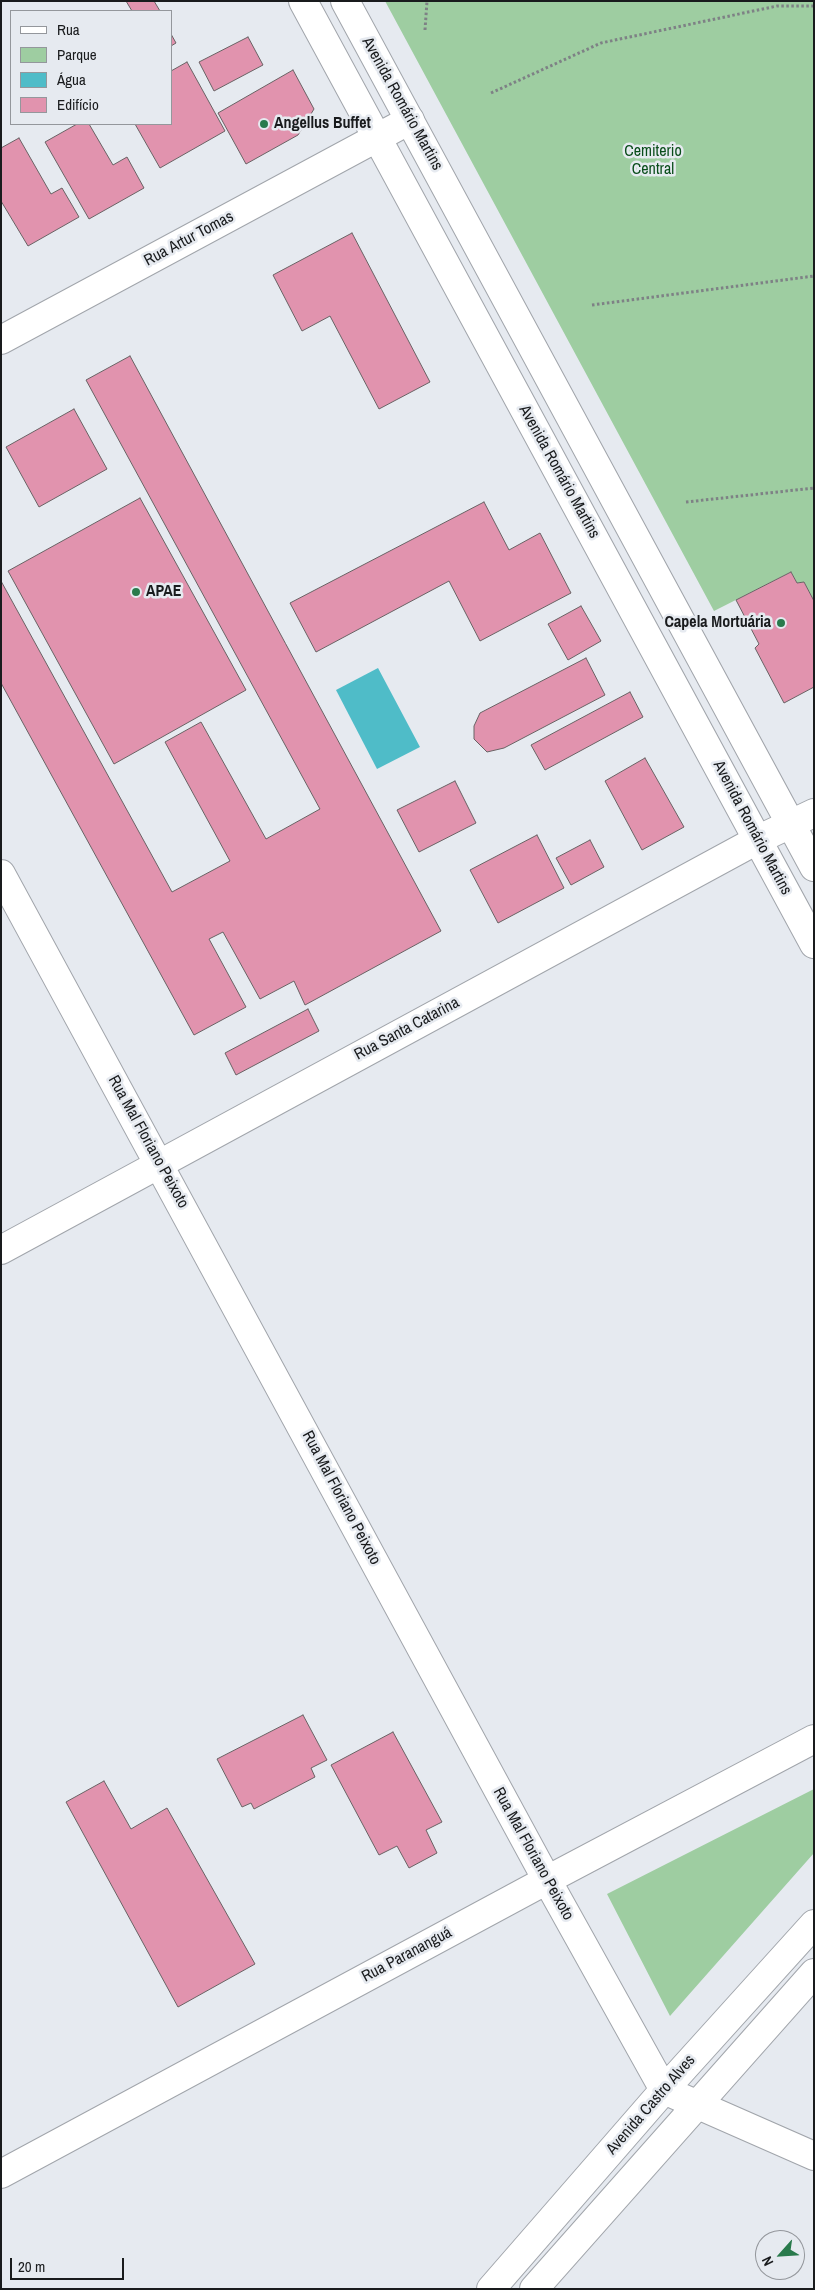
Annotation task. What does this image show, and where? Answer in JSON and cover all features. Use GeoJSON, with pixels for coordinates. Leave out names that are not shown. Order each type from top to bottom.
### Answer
{"type":"FeatureCollection","features":[{"type":"Feature","properties":{"kind":"street","name":"Avenida Romário Martins"},"geometry":{"type":"LineString","coordinates":[[303,1],[759,839],[814,944]]}},
{"type":"Feature","properties":{"kind":"street","name":"Avenida Romário Martins"},"geometry":{"type":"LineString","coordinates":[[345,1],[802,818],[814,867]]}},
{"type":"Feature","properties":{"kind":"street","name":"Rua Artur Tomas"},"geometry":{"type":"LineString","coordinates":[[1,340],[410,120]]}},
{"type":"Feature","properties":{"kind":"street","name":"Rua Santa Catarina"},"geometry":{"type":"LineString","coordinates":[[1,1250],[759,839],[802,818]]}},
{"type":"Feature","properties":{"kind":"street","name":"Rua Mal Floriano Peixoto"},"geometry":{"type":"LineString","coordinates":[[1,874],[547,1880],[664,2090]]}},
{"type":"Feature","properties":{"kind":"street","name":"Rua Parananguá"},"geometry":{"type":"LineString","coordinates":[[1,2174],[547,1880],[814,1739]]}},
{"type":"Feature","properties":{"kind":"street","name":"Avenida Castro Alves"},"geometry":{"type":"LineString","coordinates":[[492,2289],[664,2090],[814,1924]]}},
{"type":"Feature","properties":{"kind":"street","name":"Avenida Castro Alves"},"geometry":{"type":"LineString","coordinates":[[534,2289],[814,1972]]}},
{"type":"Feature","properties":{"kind":"street"},"geometry":{"type":"LineString","coordinates":[[664,2090],[814,2156]]}},
{"type":"Feature","properties":{"kind":"path"},"geometry":{"type":"LineString","coordinates":[[425,30],[427,1]]}},
{"type":"Feature","properties":{"kind":"path"},"geometry":{"type":"LineString","coordinates":[[491,93],[601,43],[777,6],[814,6]]}},
{"type":"Feature","properties":{"kind":"path"},"geometry":{"type":"LineString","coordinates":[[592,305],[814,276]]}},
{"type":"Feature","properties":{"kind":"path"},"geometry":{"type":"LineString","coordinates":[[686,502],[814,488]]}},
{"type":"Feature","properties":{"kind":"green space","name":"Cemiterio Central"},"geometry":{"type":"Polygon","coordinates":[[[385,1],[814,1],[814,601],[804,582],[797,583],[791,572],[714,611],[385,1]]]}},
{"type":"Feature","properties":{"kind":"green space"},"geometry":{"type":"Polygon","coordinates":[[[814,1789],[814,1853],[670,2016],[607,1894],[814,1789]]]}},
{"type":"Feature","properties":{"kind":"water"},"geometry":{"type":"Polygon","coordinates":[[[378,668],[420,747],[377,769],[336,690],[378,668]]]}},
{"type":"Feature","properties":{"kind":"building"},"geometry":{"type":"Polygon","coordinates":[[[126,1],[154,1],[159,10],[131,10],[126,1]]]}},
{"type":"Feature","properties":{"kind":"building"},"geometry":{"type":"Polygon","coordinates":[[[172,36],[176,43],[172,45],[172,36]]]}},
{"type":"Feature","properties":{"kind":"building"},"geometry":{"type":"Polygon","coordinates":[[[248,37],[263,65],[214,91],[199,62],[248,37]]]}},
{"type":"Feature","properties":{"kind":"building"},"geometry":{"type":"Polygon","coordinates":[[[187,62],[225,131],[160,168],[136,125],[172,125],[172,70],[187,62]]]}},
{"type":"Feature","properties":{"kind":"building","name":"Angellus Buffet"},"geometry":{"type":"Polygon","coordinates":[[[293,70],[314,109],[298,135],[246,164],[218,113],[293,70]]]}},
{"type":"Feature","properties":{"kind":"building"},"geometry":{"type":"Polygon","coordinates":[[[75,125],[90,125],[113,165],[127,157],[144,188],[89,219],[45,142],[75,125]]]}},
{"type":"Feature","properties":{"kind":"building"},"geometry":{"type":"Polygon","coordinates":[[[19,138],[51,194],[62,188],[79,217],[28,246],[1,201],[1,148],[19,138]]]}},
{"type":"Feature","properties":{"kind":"building"},"geometry":{"type":"Polygon","coordinates":[[[352,233],[430,382],[379,409],[330,316],[302,331],[273,275],[352,233]]]}},
{"type":"Feature","properties":{"kind":"building"},"geometry":{"type":"Polygon","coordinates":[[[130,356],[441,931],[305,1005],[294,981],[260,999],[223,932],[209,939],[246,1007],[194,1035],[1,683],[1,581],[172,892],[230,861],[165,742],[201,722],[266,839],[320,809],[86,380],[130,356]]]}},
{"type":"Feature","properties":{"kind":"building"},"geometry":{"type":"Polygon","coordinates":[[[74,409],[107,469],[39,507],[6,447],[74,409]]]}},
{"type":"Feature","properties":{"kind":"building"},"geometry":{"type":"Polygon","coordinates":[[[140,498],[246,690],[114,764],[8,571],[140,498]]]}},
{"type":"Feature","properties":{"kind":"building"},"geometry":{"type":"Polygon","coordinates":[[[484,502],[509,550],[540,533],[571,593],[480,641],[449,581],[316,652],[290,603],[484,502]]]}},
{"type":"Feature","properties":{"kind":"building","name":"Capela Mortuária"},"geometry":{"type":"Polygon","coordinates":[[[791,572],[797,583],[804,582],[814,601],[814,687],[784,703],[755,648],[759,644],[736,600],[791,572]]]}},
{"type":"Feature","properties":{"kind":"building"},"geometry":{"type":"Polygon","coordinates":[[[581,606],[601,641],[568,660],[548,624],[581,606]]]}},
{"type":"Feature","properties":{"kind":"building"},"geometry":{"type":"Polygon","coordinates":[[[586,658],[605,695],[504,748],[487,752],[474,739],[474,726],[480,713],[586,658]]]}},
{"type":"Feature","properties":{"kind":"building"},"geometry":{"type":"Polygon","coordinates":[[[630,692],[643,717],[545,770],[531,745],[630,692]]]}},
{"type":"Feature","properties":{"kind":"building"},"geometry":{"type":"Polygon","coordinates":[[[645,758],[684,827],[642,850],[605,781],[645,758]]]}},
{"type":"Feature","properties":{"kind":"building"},"geometry":{"type":"Polygon","coordinates":[[[455,781],[476,823],[419,852],[397,810],[455,781]]]}},
{"type":"Feature","properties":{"kind":"building"},"geometry":{"type":"Polygon","coordinates":[[[537,835],[564,888],[498,923],[470,870],[537,835]]]}},
{"type":"Feature","properties":{"kind":"building"},"geometry":{"type":"Polygon","coordinates":[[[590,840],[604,867],[571,885],[556,858],[590,840]]]}},
{"type":"Feature","properties":{"kind":"building"},"geometry":{"type":"Polygon","coordinates":[[[308,1009],[319,1031],[236,1075],[225,1053],[308,1009]]]}},
{"type":"Feature","properties":{"kind":"building"},"geometry":{"type":"Polygon","coordinates":[[[303,1715],[327,1760],[311,1768],[315,1777],[254,1809],[251,1803],[242,1807],[217,1759],[303,1715]]]}},
{"type":"Feature","properties":{"kind":"building"},"geometry":{"type":"Polygon","coordinates":[[[393,1732],[442,1822],[426,1830],[437,1853],[409,1868],[397,1846],[379,1855],[331,1765],[393,1732]]]}},
{"type":"Feature","properties":{"kind":"building"},"geometry":{"type":"Polygon","coordinates":[[[104,1781],[131,1829],[167,1808],[255,1964],[178,2007],[66,1802],[104,1781]]]}},
{"type":"Feature","properties":{"kind":"place","name":"Angellus Buffet"},"geometry":{"type":"Point","coordinates":[264,124]}},
{"type":"Feature","properties":{"kind":"place","name":"APAE"},"geometry":{"type":"Point","coordinates":[136,592]}},
{"type":"Feature","properties":{"kind":"place","name":"Capela Mortuária"},"geometry":{"type":"Point","coordinates":[781,623]}}]}
